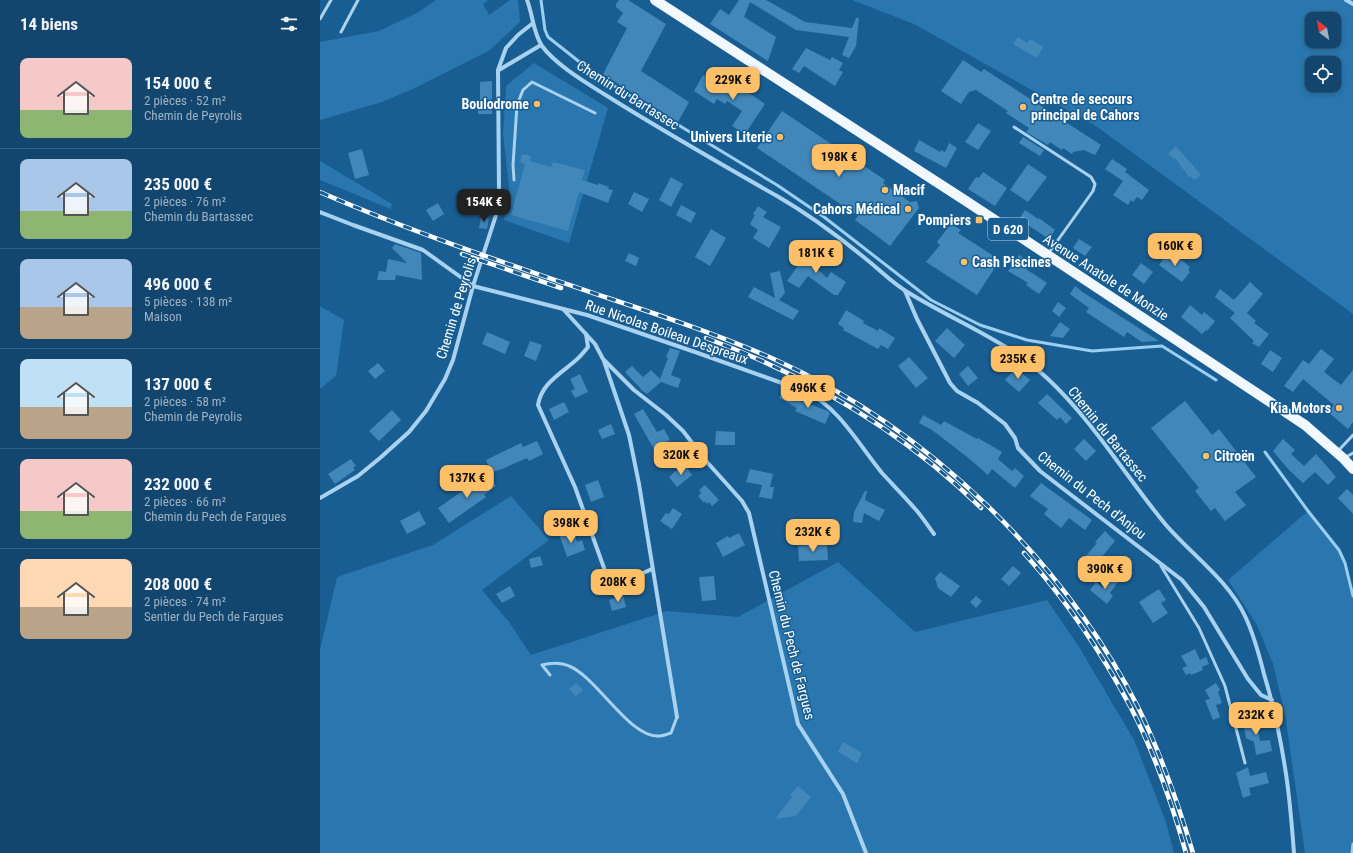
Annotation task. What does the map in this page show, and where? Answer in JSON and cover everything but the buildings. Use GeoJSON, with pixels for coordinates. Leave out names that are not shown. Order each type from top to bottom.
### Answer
{"type":"FeatureCollection","features":[{"type":"Feature","properties":{"kind":"main road","name":"Avenue Anatole de Monzie"},"geometry":{"type":"LineString","coordinates":[[656,0],[1048,255],[1298,420],[1353,469]]}},
{"type":"Feature","properties":{"kind":"street","name":"Chemin du Bartassec"},"geometry":{"type":"LineString","coordinates":[[528,0],[536,35],[541,45],[572,73],[716,162],[800,209],[866,259],[905,291],[999,342],[1026,360],[1048,379],[1074,406],[1153,509],[1233,596],[1244,614],[1254,636],[1272,700],[1286,774],[1294,853]]}},
{"type":"Feature","properties":{"kind":"street"},"geometry":{"type":"LineString","coordinates":[[1346,0],[1353,4]]}},
{"type":"Feature","properties":{"kind":"street","name":"Chemin de Peyrolis"},"geometry":{"type":"LineString","coordinates":[[320,498],[358,476],[409,432],[426,411],[445,379],[453,360],[473,286],[497,212],[500,191],[498,70],[506,48],[518,35],[533,23]]}},
{"type":"Feature","properties":{"kind":"street"},"geometry":{"type":"LineString","coordinates":[[498,70],[541,45]]}},
{"type":"Feature","properties":{"kind":"street"},"geometry":{"type":"LineString","coordinates":[[320,212],[423,250],[473,286]]}},
{"type":"Feature","properties":{"kind":"street","name":"Rue Nicolas Boileau Despreaux"},"geometry":{"type":"LineString","coordinates":[[473,286],[587,315],[807,392],[819,398],[855,436],[882,472],[918,512],[934,534]]}},
{"type":"Feature","properties":{"kind":"street","name":"Chemin du Pech d'Anjou"},"geometry":{"type":"LineString","coordinates":[[905,291],[916,319],[950,382],[957,391],[978,402],[1005,424],[1015,438],[1018,448],[1040,472],[1182,580],[1204,607],[1248,679],[1260,695],[1272,700]]}},
{"type":"Feature","properties":{"kind":"street","name":"Chemin du Pech de Fargues"},"geometry":{"type":"LineString","coordinates":[[562,309],[595,344],[603,359],[634,390],[666,415],[683,431],[707,462],[742,501],[749,513],[798,724],[843,794],[866,853]]}},
{"type":"Feature","properties":{"kind":"street"},"geometry":{"type":"LineString","coordinates":[[586,334],[588,347],[577,360],[555,377],[544,389],[539,397],[538,405],[575,487],[609,582],[613,583],[652,569]]}},
{"type":"Feature","properties":{"kind":"street"},"geometry":{"type":"LineString","coordinates":[[603,359],[629,435],[639,484],[652,569],[678,717]]}},
{"type":"Feature","properties":{"kind":"lane"},"geometry":{"type":"LineString","coordinates":[[320,19],[331,0]]}},
{"type":"Feature","properties":{"kind":"lane"},"geometry":{"type":"LineString","coordinates":[[341,32],[358,0]]}},
{"type":"Feature","properties":{"kind":"lane"},"geometry":{"type":"LineString","coordinates":[[514,180],[513,165],[517,105],[523,90],[532,82],[595,113]]}},
{"type":"Feature","properties":{"kind":"lane"},"geometry":{"type":"LineString","coordinates":[[498,101],[517,105]]}},
{"type":"Feature","properties":{"kind":"lane"},"geometry":{"type":"LineString","coordinates":[[1014,127],[1091,177],[1095,184],[1093,191],[1048,255]]}},
{"type":"Feature","properties":{"kind":"lane"},"geometry":{"type":"LineString","coordinates":[[1340,456],[1353,435]]}},
{"type":"Feature","properties":{"kind":"lane"},"geometry":{"type":"LineString","coordinates":[[1340,456],[1353,453]]}},
{"type":"Feature","properties":{"kind":"lane","name":"Chemin du Pech d'Anjou"},"geometry":{"type":"LineString","coordinates":[[1159,562],[1199,628],[1222,680],[1244,763]]}},
{"type":"Feature","properties":{"kind":"lane"},"geometry":{"type":"LineString","coordinates":[[550,675],[542,665],[549,663],[568,665],[582,675],[633,725],[644,733],[659,736],[671,733],[678,717]]}},
{"type":"Feature","properties":{"kind":"shaded area"},"geometry":{"type":"Polygon","coordinates":[[[436,0],[488,0],[483,4],[489,15],[510,0],[518,0],[520,22],[490,50],[415,88],[382,102],[320,120],[320,42],[379,31],[419,12],[436,0]]]}},
{"type":"Feature","properties":{"kind":"shaded area"},"geometry":{"type":"Polygon","coordinates":[[[852,0],[1353,0],[1353,314],[1096,126],[914,24],[852,0]]]}},
{"type":"Feature","properties":{"kind":"shaded area"},"geometry":{"type":"Polygon","coordinates":[[[534,63],[608,108],[569,243],[504,220],[510,195],[503,134],[506,86],[534,63]]]}},
{"type":"Feature","properties":{"kind":"shaded area"},"geometry":{"type":"Polygon","coordinates":[[[320,161],[392,204],[391,209],[320,180],[320,161]]]}},
{"type":"Feature","properties":{"kind":"shaded area"},"geometry":{"type":"Polygon","coordinates":[[[320,306],[344,320],[336,376],[320,389],[320,306]]]}},
{"type":"Feature","properties":{"kind":"shaded area"},"geometry":{"type":"Polygon","coordinates":[[[511,496],[549,540],[482,590],[509,622],[531,655],[667,611],[738,617],[838,562],[915,632],[1047,600],[1079,647],[1134,740],[1166,822],[1174,853],[320,853],[320,650],[337,577],[433,545],[511,496]]]}},
{"type":"Feature","properties":{"kind":"shaded area"},"geometry":{"type":"Polygon","coordinates":[[[1308,511],[1339,550],[1345,563],[1353,596],[1352,853],[1305,853],[1285,714],[1273,664],[1257,625],[1228,580],[1308,511]]]}},
{"type":"Feature","properties":{"kind":"waterway"},"geometry":{"type":"LineString","coordinates":[[541,0],[545,30],[548,37],[596,75],[777,185],[824,217],[931,300],[980,325],[1027,340],[1092,351],[1162,346],[1216,380]]}},
{"type":"Feature","properties":{"kind":"waterway"},"geometry":{"type":"LineString","coordinates":[[1265,452],[1308,511],[1339,550],[1345,563],[1353,596]]}},
{"type":"Feature","properties":{"kind":"waterway"},"geometry":{"type":"LineString","coordinates":[[1352,853],[1353,844]]}},
{"type":"Feature","properties":{"kind":"railway"},"geometry":{"type":"LineString","coordinates":[[320,192],[427,235],[693,327],[776,360],[832,389],[886,423],[937,461],[986,504],[1030,550],[1071,600],[1107,652],[1138,707],[1162,761],[1193,853]]}},
{"type":"Feature","properties":{"kind":"railway"},"geometry":{"type":"LineString","coordinates":[[462,254],[561,288]]}},
{"type":"Feature","properties":{"kind":"railway"},"geometry":{"type":"LineString","coordinates":[[706,338],[781,370],[818,388],[853,409],[920,455],[951,480],[981,508]]}},
{"type":"Feature","properties":{"kind":"railway"},"geometry":{"type":"LineString","coordinates":[[1024,553],[1069,608],[1120,687],[1148,743],[1175,816],[1186,853]]}},
{"type":"Feature","properties":{"kind":"place","name":"Boulodrome"},"geometry":{"type":"Point","coordinates":[537,104]}},
{"type":"Feature","properties":{"kind":"place","name":"Centre de secours principal de Cahors"},"geometry":{"type":"Point","coordinates":[1023,107]}},
{"type":"Feature","properties":{"kind":"place","name":"Univers Literie"},"geometry":{"type":"Point","coordinates":[780,137]}},
{"type":"Feature","properties":{"kind":"place","name":"Macif"},"geometry":{"type":"Point","coordinates":[885,190]}},
{"type":"Feature","properties":{"kind":"place","name":"Cahors Médical"},"geometry":{"type":"Point","coordinates":[908,209]}},
{"type":"Feature","properties":{"kind":"place","name":"Pompiers"},"geometry":{"type":"Point","coordinates":[979,220]}},
{"type":"Feature","properties":{"kind":"place","name":"Cash Piscines"},"geometry":{"type":"Point","coordinates":[964,262]}},
{"type":"Feature","properties":{"kind":"place","name":"Kia Motors"},"geometry":{"type":"Point","coordinates":[1339,408]}},
{"type":"Feature","properties":{"kind":"place","name":"Citroën"},"geometry":{"type":"Point","coordinates":[1206,456]}}]}
